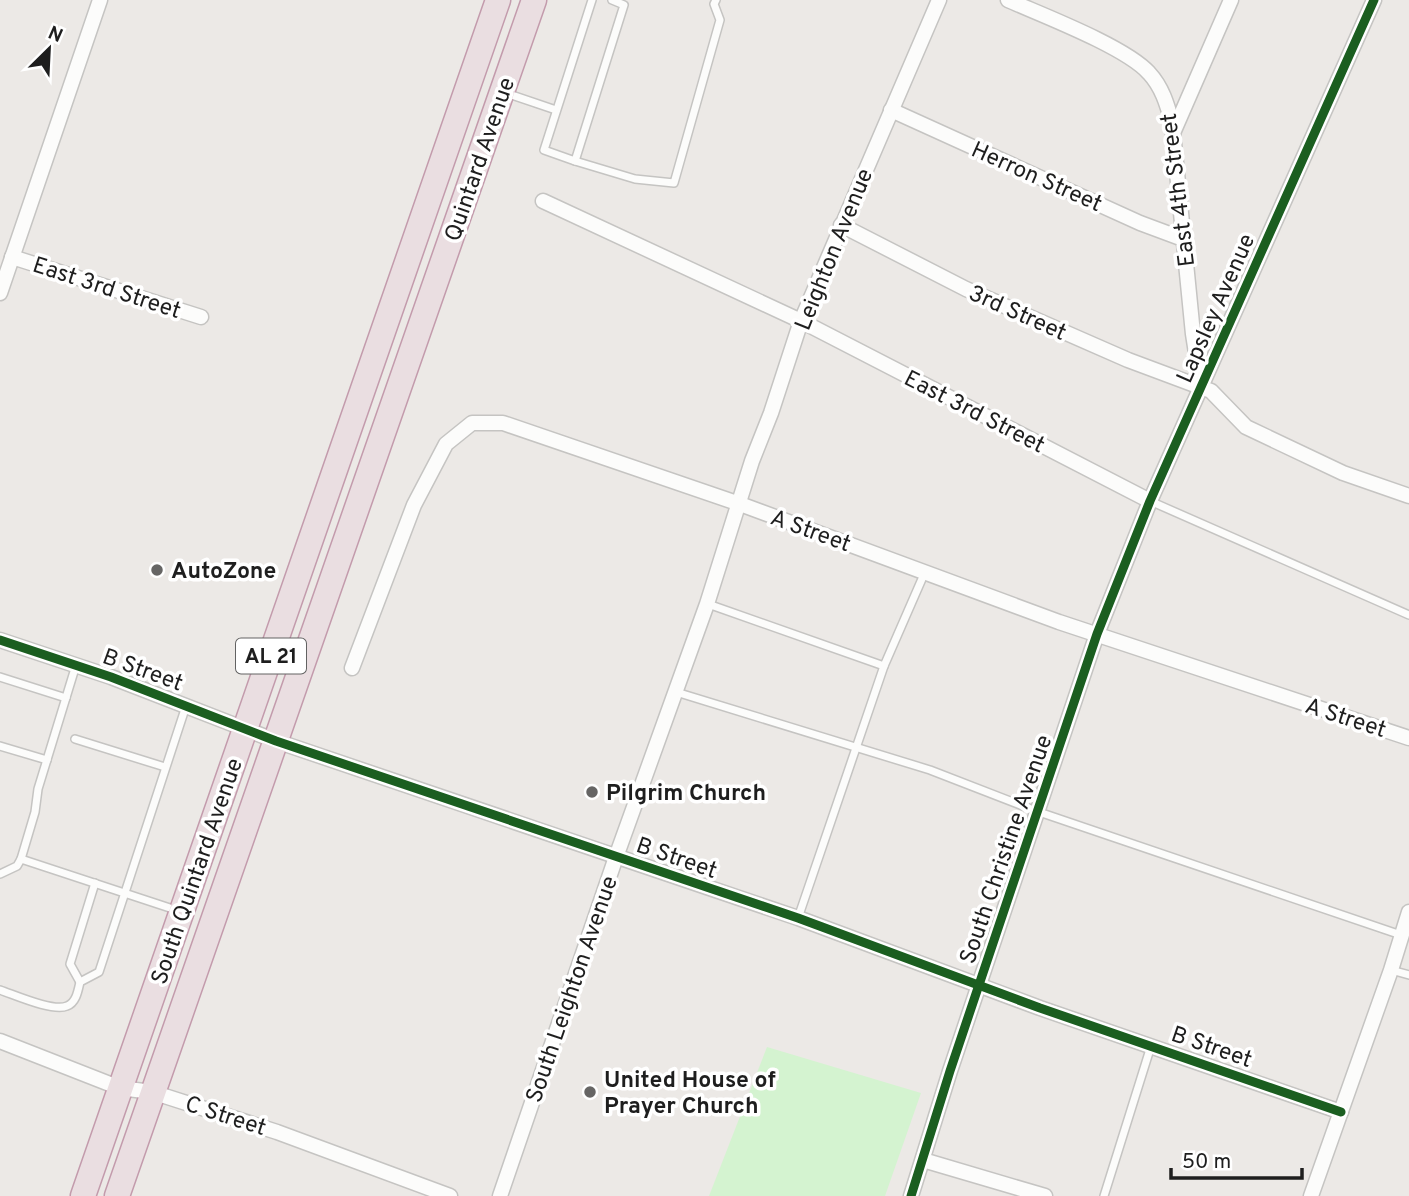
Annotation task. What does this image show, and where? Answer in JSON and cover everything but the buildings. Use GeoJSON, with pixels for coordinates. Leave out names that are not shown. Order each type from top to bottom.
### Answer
{"type":"FeatureCollection","features":[{"type":"Feature","properties":{"kind":"highway","name":"Quintard Avenue"},"geometry":{"type":"LineString","coordinates":[[391,307],[498,0]]}},
{"type":"Feature","properties":{"kind":"highway","name":"Quintard Avenue"},"geometry":{"type":"LineString","coordinates":[[424,318],[534,0]]}},
{"type":"Feature","properties":{"kind":"highway","name":"South Quintard Avenue"},"geometry":{"type":"LineString","coordinates":[[83,1196],[391,307]]}},
{"type":"Feature","properties":{"kind":"highway","name":"South Quintard Avenue"},"geometry":{"type":"LineString","coordinates":[[117,1196],[424,318]]}},
{"type":"Feature","properties":{"kind":"street"},"geometry":{"type":"LineString","coordinates":[[0,293],[100,0]]}},
{"type":"Feature","properties":{"kind":"street","name":"Leighton Avenue"},"geometry":{"type":"LineString","coordinates":[[740,504],[752,461],[802,321],[939,0]]}},
{"type":"Feature","properties":{"kind":"street","name":"East 4th Street"},"geometry":{"type":"LineString","coordinates":[[1008,0],[1117,50],[1147,70],[1167,102],[1173,133],[1193,334],[1201,387]]}},
{"type":"Feature","properties":{"kind":"street"},"geometry":{"type":"LineString","coordinates":[[1173,133],[1231,0]]}},
{"type":"Feature","properties":{"kind":"street","name":"Lapsley Avenue"},"geometry":{"type":"LineString","coordinates":[[1097,634],[1150,501],[1374,0]]}},
{"type":"Feature","properties":{"kind":"street","name":"Herron Street"},"geometry":{"type":"LineString","coordinates":[[891,110],[1140,223],[1183,239]]}},
{"type":"Feature","properties":{"kind":"street","name":"East 3rd Street"},"geometry":{"type":"LineString","coordinates":[[543,201],[802,321],[1150,501]]}},
{"type":"Feature","properties":{"kind":"street","name":"3rd Street"},"geometry":{"type":"LineString","coordinates":[[841,225],[966,289],[1128,360],[1211,391],[1246,426],[1343,474],[1409,496]]}},
{"type":"Feature","properties":{"kind":"street","name":"East 3rd Street"},"geometry":{"type":"LineString","coordinates":[[12,257],[201,317]]}},
{"type":"Feature","properties":{"kind":"street","name":"A Street"},"geometry":{"type":"LineString","coordinates":[[352,668],[414,505],[446,444],[472,423],[503,423],[740,504],[1059,622],[1409,738]]}},
{"type":"Feature","properties":{"kind":"street","name":"South Leighton Avenue"},"geometry":{"type":"LineString","coordinates":[[500,1196],[740,504]]}},
{"type":"Feature","properties":{"kind":"street","name":"South Christine Avenue"},"geometry":{"type":"LineString","coordinates":[[911,1196],[1036,811],[1097,634]]}},
{"type":"Feature","properties":{"kind":"street","name":"B Street"},"geometry":{"type":"LineString","coordinates":[[0,640],[76,665],[276,741],[798,918],[979,986],[1341,1112]]}},
{"type":"Feature","properties":{"kind":"street"},"geometry":{"type":"LineString","coordinates":[[1311,1196],[1409,912]]}},
{"type":"Feature","properties":{"kind":"street","name":"C Street"},"geometry":{"type":"LineString","coordinates":[[0,1041],[120,1088],[152,1092],[277,1132],[450,1196]]}},
{"type":"Feature","properties":{"kind":"street"},"geometry":{"type":"LineString","coordinates":[[923,1160],[1045,1196]]}},
{"type":"Feature","properties":{"kind":"lane"},"geometry":{"type":"LineString","coordinates":[[592,0],[544,150],[635,179],[674,183],[720,20],[714,4],[716,0]]}},
{"type":"Feature","properties":{"kind":"lane"},"geometry":{"type":"LineString","coordinates":[[575,161],[624,5],[612,0]]}},
{"type":"Feature","properties":{"kind":"lane"},"geometry":{"type":"LineString","coordinates":[[502,91],[556,110]]}},
{"type":"Feature","properties":{"kind":"lane"},"geometry":{"type":"LineString","coordinates":[[1150,501],[1409,615]]}},
{"type":"Feature","properties":{"kind":"lane"},"geometry":{"type":"LineString","coordinates":[[798,918],[884,666],[925,571]]}},
{"type":"Feature","properties":{"kind":"lane"},"geometry":{"type":"LineString","coordinates":[[707,604],[884,666]]}},
{"type":"Feature","properties":{"kind":"lane"},"geometry":{"type":"LineString","coordinates":[[0,874],[17,866],[21,859],[35,812],[38,789],[76,665]]}},
{"type":"Feature","properties":{"kind":"lane"},"geometry":{"type":"LineString","coordinates":[[0,677],[66,698]]}},
{"type":"Feature","properties":{"kind":"lane"},"geometry":{"type":"LineString","coordinates":[[675,691],[930,770],[1036,811],[1402,935]]}},
{"type":"Feature","properties":{"kind":"lane"},"geometry":{"type":"LineString","coordinates":[[80,982],[99,972],[186,706]]}},
{"type":"Feature","properties":{"kind":"lane"},"geometry":{"type":"LineString","coordinates":[[75,739],[165,767]]}},
{"type":"Feature","properties":{"kind":"lane"},"geometry":{"type":"LineString","coordinates":[[0,746],[47,760]]}},
{"type":"Feature","properties":{"kind":"lane"},"geometry":{"type":"LineString","coordinates":[[21,859],[183,912]]}},
{"type":"Feature","properties":{"kind":"lane"},"geometry":{"type":"LineString","coordinates":[[0,990],[55,1008],[68,1006],[76,998],[80,982],[70,964],[95,883]]}},
{"type":"Feature","properties":{"kind":"lane"},"geometry":{"type":"LineString","coordinates":[[1391,970],[1409,975]]}},
{"type":"Feature","properties":{"kind":"lane"},"geometry":{"type":"LineString","coordinates":[[1104,1196],[1152,1045]]}},
{"type":"Feature","properties":{"kind":"green space"},"geometry":{"type":"Polygon","coordinates":[[[767,1047],[921,1093],[885,1196],[709,1196],[767,1047]]]}},
{"type":"Feature","properties":{"kind":"cycle path"},"geometry":{"type":"LineString","coordinates":[[911,1196],[950,1071],[1097,634],[1150,501],[1374,0]]}},
{"type":"Feature","properties":{"kind":"cycle path"},"geometry":{"type":"LineString","coordinates":[[0,640],[111,677],[276,741],[798,918],[1040,1008],[1341,1112]]}},
{"type":"Feature","properties":{"kind":"place","name":"AutoZone"},"geometry":{"type":"Point","coordinates":[157,570]}},
{"type":"Feature","properties":{"kind":"place","name":"Pilgrim Church"},"geometry":{"type":"Point","coordinates":[592,792]}},
{"type":"Feature","properties":{"kind":"place","name":"United House of Prayer Church"},"geometry":{"type":"Point","coordinates":[590,1092]}}]}
